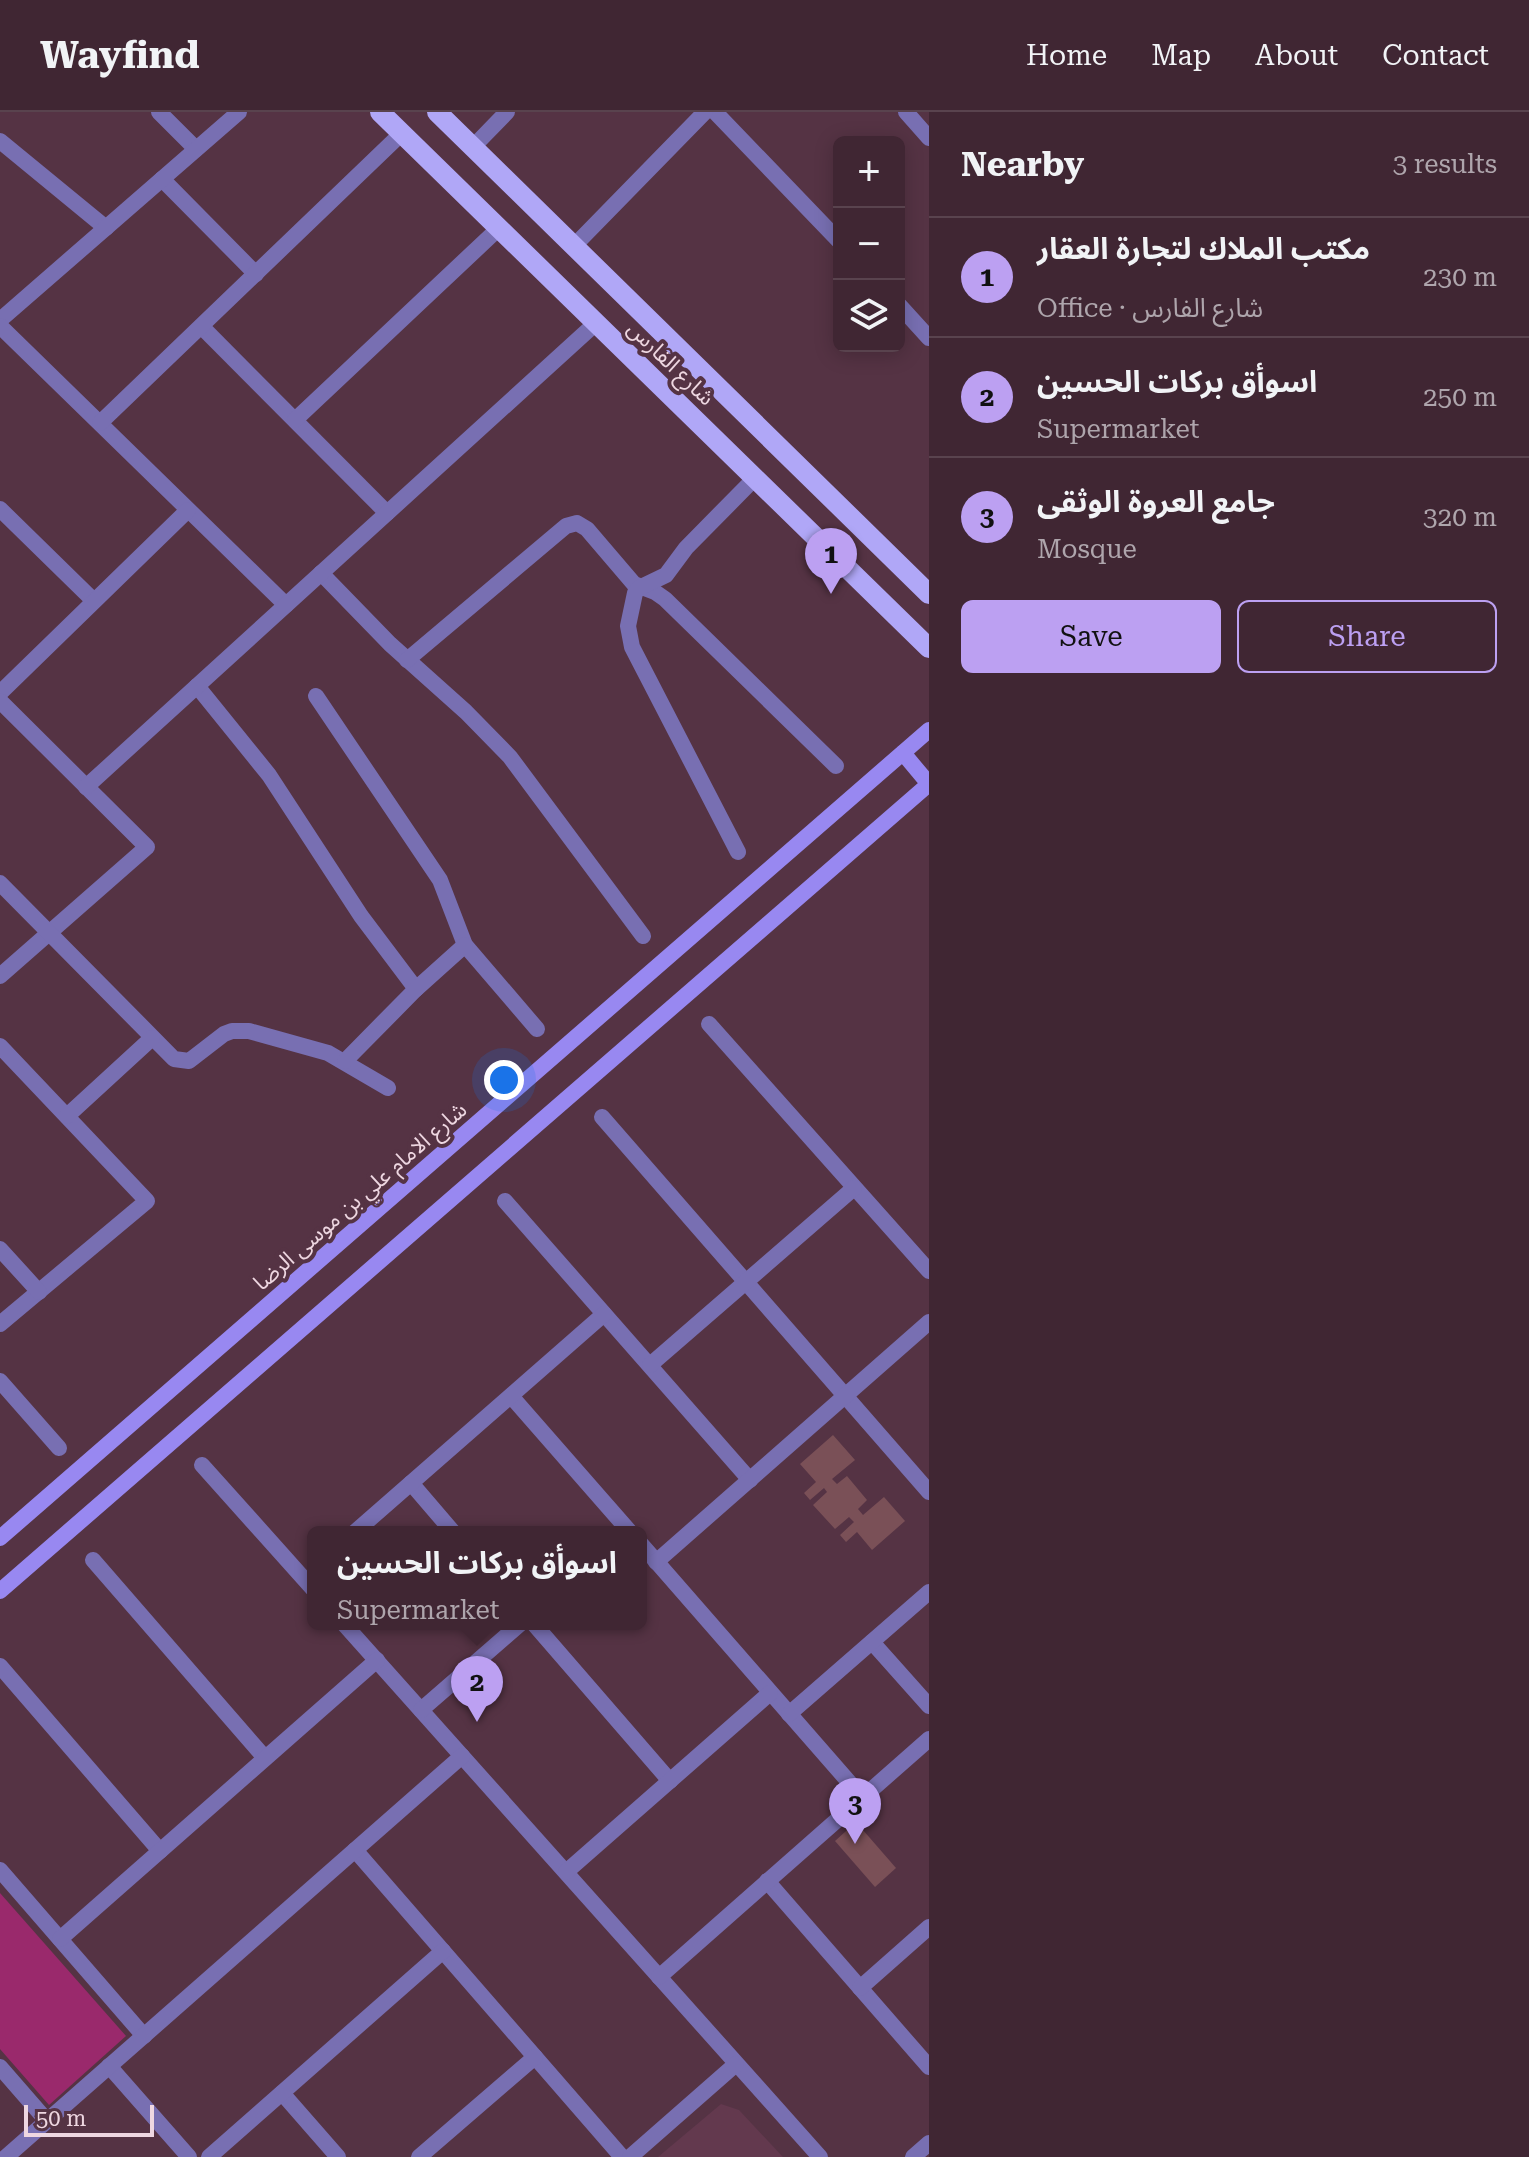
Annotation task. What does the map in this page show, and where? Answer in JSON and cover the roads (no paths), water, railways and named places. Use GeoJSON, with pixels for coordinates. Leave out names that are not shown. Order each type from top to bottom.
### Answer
{"type":"FeatureCollection","features":[{"type":"Feature","properties":{"kind":"main road","name":"شارع الفارس"},"geometry":{"type":"LineString","coordinates":[[380,112],[929,648]]}},
{"type":"Feature","properties":{"kind":"main road","name":"شارع الفارس"},"geometry":{"type":"LineString","coordinates":[[437,112],[929,594]]}},
{"type":"Feature","properties":{"kind":"main road","name":"شارع الامام علي بن موسى الرضا"},"geometry":{"type":"LineString","coordinates":[[0,1538],[929,730]]}},
{"type":"Feature","properties":{"kind":"main road"},"geometry":{"type":"LineString","coordinates":[[0,1591],[929,784],[903,753]]}},
{"type":"Feature","properties":{"kind":"street"},"geometry":{"type":"LineString","coordinates":[[159,112],[196,149]]}},
{"type":"Feature","properties":{"kind":"street"},"geometry":{"type":"LineString","coordinates":[[239,112],[0,323],[286,605]]}},
{"type":"Feature","properties":{"kind":"street"},"geometry":{"type":"LineString","coordinates":[[473,147],[507,112]]}},
{"type":"Feature","properties":{"kind":"street"},"geometry":{"type":"LineString","coordinates":[[574,246],[705,112]]}},
{"type":"Feature","properties":{"kind":"street"},"geometry":{"type":"LineString","coordinates":[[715,112],[833,235]]}},
{"type":"Feature","properties":{"kind":"street"},"geometry":{"type":"LineString","coordinates":[[906,112],[929,138]]}},
{"type":"Feature","properties":{"kind":"street"},"geometry":{"type":"LineString","coordinates":[[100,423],[402,133]]}},
{"type":"Feature","properties":{"kind":"street"},"geometry":{"type":"LineString","coordinates":[[0,141],[106,228]]}},
{"type":"Feature","properties":{"kind":"street"},"geometry":{"type":"LineString","coordinates":[[162,179],[256,274]]}},
{"type":"Feature","properties":{"kind":"street"},"geometry":{"type":"LineString","coordinates":[[295,420],[499,228]]}},
{"type":"Feature","properties":{"kind":"street"},"geometry":{"type":"LineString","coordinates":[[905,312],[929,338]]}},
{"type":"Feature","properties":{"kind":"street"},"geometry":{"type":"LineString","coordinates":[[86,787],[596,323]]}},
{"type":"Feature","properties":{"kind":"street"},"geometry":{"type":"LineString","coordinates":[[202,327],[387,513]]}},
{"type":"Feature","properties":{"kind":"street"},"geometry":{"type":"LineString","coordinates":[[738,852],[632,647],[629,614],[639,588],[666,575],[686,548],[755,478]]}},
{"type":"Feature","properties":{"kind":"street"},"geometry":{"type":"LineString","coordinates":[[0,509],[94,601]]}},
{"type":"Feature","properties":{"kind":"street"},"geometry":{"type":"LineString","coordinates":[[0,693],[188,510]]}},
{"type":"Feature","properties":{"kind":"street"},"geometry":{"type":"LineString","coordinates":[[407,660],[571,523],[587,529],[639,588],[655,592],[665,599],[836,766]]}},
{"type":"Feature","properties":{"kind":"street"},"geometry":{"type":"LineString","coordinates":[[321,573],[510,757],[643,936]]}},
{"type":"Feature","properties":{"kind":"street"},"geometry":{"type":"LineString","coordinates":[[197,686],[269,775],[361,916],[416,989]]}},
{"type":"Feature","properties":{"kind":"street"},"geometry":{"type":"LineString","coordinates":[[316,696],[436,872],[465,945],[537,1029]]}},
{"type":"Feature","properties":{"kind":"street"},"geometry":{"type":"LineString","coordinates":[[0,701],[147,847],[0,976]]}},
{"type":"Feature","properties":{"kind":"street"},"geometry":{"type":"LineString","coordinates":[[0,883],[174,1059],[183,1062],[194,1059],[224,1034],[241,1030],[310,1047],[345,1061],[388,1088]]}},
{"type":"Feature","properties":{"kind":"street"},"geometry":{"type":"LineString","coordinates":[[345,1061],[416,989],[465,945]]}},
{"type":"Feature","properties":{"kind":"street"},"geometry":{"type":"LineString","coordinates":[[709,1024],[929,1271]]}},
{"type":"Feature","properties":{"kind":"street"},"geometry":{"type":"LineString","coordinates":[[67,1116],[152,1038]]}},
{"type":"Feature","properties":{"kind":"street"},"geometry":{"type":"LineString","coordinates":[[0,1046],[147,1201],[0,1324]]}},
{"type":"Feature","properties":{"kind":"street"},"geometry":{"type":"LineString","coordinates":[[602,1117],[929,1492]]}},
{"type":"Feature","properties":{"kind":"street"},"geometry":{"type":"LineString","coordinates":[[650,1365],[854,1188]]}},
{"type":"Feature","properties":{"kind":"street"},"geometry":{"type":"LineString","coordinates":[[505,1201],[750,1480]]}},
{"type":"Feature","properties":{"kind":"street"},"geometry":{"type":"LineString","coordinates":[[0,1249],[39,1292]]}},
{"type":"Feature","properties":{"kind":"street"},"geometry":{"type":"LineString","coordinates":[[362,1526],[604,1314]]}},
{"type":"Feature","properties":{"kind":"street"},"geometry":{"type":"LineString","coordinates":[[656,1562],[929,1322]]}},
{"type":"Feature","properties":{"kind":"street"},"geometry":{"type":"LineString","coordinates":[[0,1381],[59,1448]]}},
{"type":"Feature","properties":{"kind":"street"},"geometry":{"type":"LineString","coordinates":[[511,1396],[625,1526]]}},
{"type":"Feature","properties":{"kind":"street"},"geometry":{"type":"LineString","coordinates":[[202,1465],[307,1576]]}},
{"type":"Feature","properties":{"kind":"street"},"geometry":{"type":"LineString","coordinates":[[411,1483],[448,1526]]}},
{"type":"Feature","properties":{"kind":"street"},"geometry":{"type":"LineString","coordinates":[[647,1551],[862,1797]]}},
{"type":"Feature","properties":{"kind":"street"},"geometry":{"type":"LineString","coordinates":[[93,1560],[265,1758]]}},
{"type":"Feature","properties":{"kind":"street"},"geometry":{"type":"LineString","coordinates":[[789,1714],[929,1592]]}},
{"type":"Feature","properties":{"kind":"street"},"geometry":{"type":"LineString","coordinates":[[350,1630],[820,2157]]}},
{"type":"Feature","properties":{"kind":"street"},"geometry":{"type":"LineString","coordinates":[[421,1710],[513,1630]]}},
{"type":"Feature","properties":{"kind":"street"},"geometry":{"type":"LineString","coordinates":[[539,1630],[670,1781]]}},
{"type":"Feature","properties":{"kind":"street"},"geometry":{"type":"LineString","coordinates":[[872,1642],[929,1706]]}},
{"type":"Feature","properties":{"kind":"street"},"geometry":{"type":"LineString","coordinates":[[60,1939],[377,1660]]}},
{"type":"Feature","properties":{"kind":"street"},"geometry":{"type":"LineString","coordinates":[[0,1666],[160,1851]]}},
{"type":"Feature","properties":{"kind":"street"},"geometry":{"type":"LineString","coordinates":[[566,1872],[770,1693]]}},
{"type":"Feature","properties":{"kind":"street"},"geometry":{"type":"LineString","coordinates":[[659,1977],[929,1739]]}},
{"type":"Feature","properties":{"kind":"street"},"geometry":{"type":"LineString","coordinates":[[6,2157],[462,1756]]}},
{"type":"Feature","properties":{"kind":"street"},"geometry":{"type":"LineString","coordinates":[[355,1850],[622,2157]]}},
{"type":"Feature","properties":{"kind":"street"},"geometry":{"type":"LineString","coordinates":[[0,1870],[144,2036]]}},
{"type":"Feature","properties":{"kind":"street"},"geometry":{"type":"LineString","coordinates":[[767,1881],[929,2067]]}},
{"type":"Feature","properties":{"kind":"street"},"geometry":{"type":"LineString","coordinates":[[860,1988],[929,1927]]}},
{"type":"Feature","properties":{"kind":"street"},"geometry":{"type":"LineString","coordinates":[[209,2157],[443,1951]]}},
{"type":"Feature","properties":{"kind":"street"},"geometry":{"type":"LineString","coordinates":[[419,2157],[535,2057]]}},
{"type":"Feature","properties":{"kind":"street"},"geometry":{"type":"LineString","coordinates":[[630,2157],[736,2064]]}},
{"type":"Feature","properties":{"kind":"street"},"geometry":{"type":"LineString","coordinates":[[109,2066],[189,2157]]}},
{"type":"Feature","properties":{"kind":"street"},"geometry":{"type":"LineString","coordinates":[[0,2067],[47,2121]]}},
{"type":"Feature","properties":{"kind":"street"},"geometry":{"type":"LineString","coordinates":[[282,2093],[338,2157]]}},
{"type":"Feature","properties":{"kind":"street"},"geometry":{"type":"LineString","coordinates":[[913,2157],[929,2143]]}},
{"type":"Feature","properties":{"kind":"place","name":"مكتب الملاك لتجارة العقار"},"geometry":{"type":"Point","coordinates":[831,594]}},
{"type":"Feature","properties":{"kind":"place","name":"اسوأق بركات الحسين"},"geometry":{"type":"Point","coordinates":[477,1722]}},
{"type":"Feature","properties":{"kind":"place","name":"جامع العروة الوثقى"},"geometry":{"type":"Point","coordinates":[855,1844]}}]}
